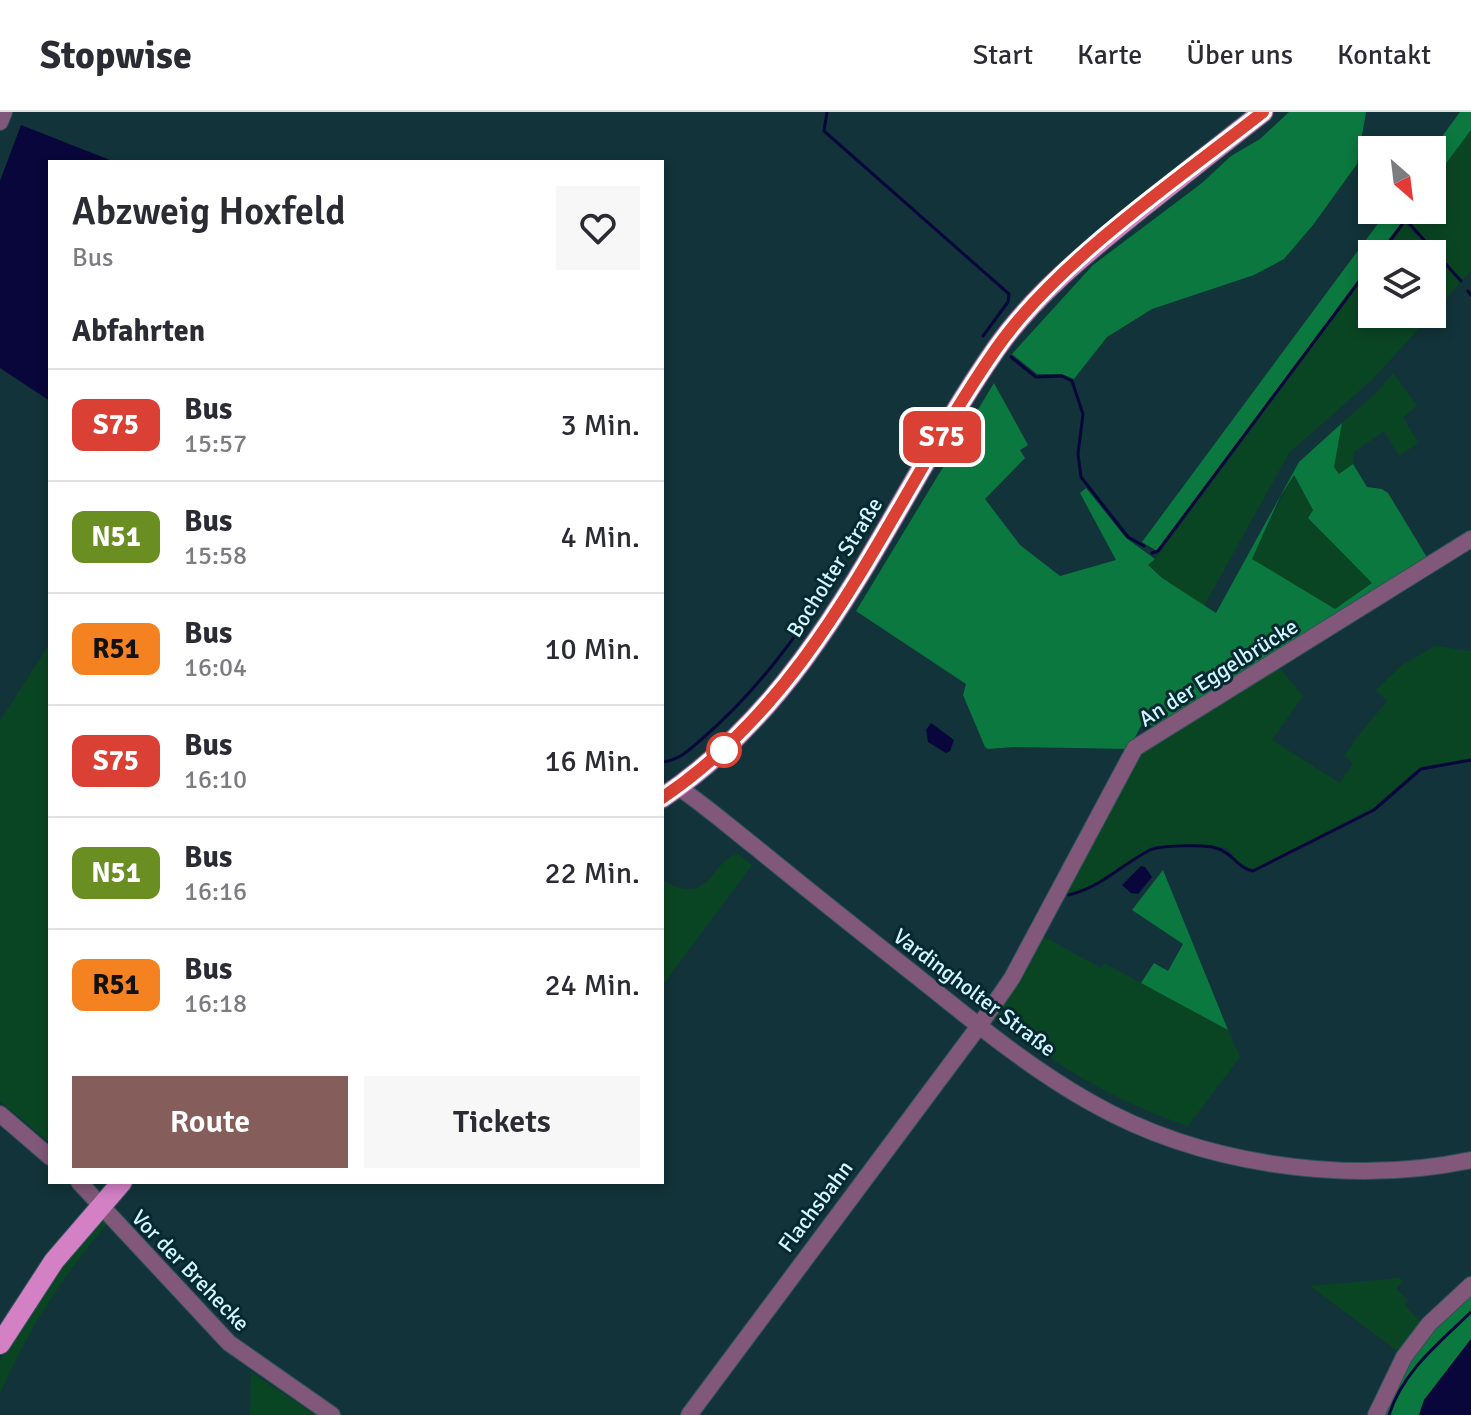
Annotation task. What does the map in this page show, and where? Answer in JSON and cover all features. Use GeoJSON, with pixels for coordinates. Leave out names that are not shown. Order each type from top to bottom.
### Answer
{"type":"FeatureCollection","features":[{"type":"Feature","properties":{"kind":"main road","name":"Bocholter Straße"},"geometry":{"type":"LineString","coordinates":[[670,792],[725,750],[770,704],[819,639],[974,384],[1016,324],[1088,252],[1263,112]]}},
{"type":"Feature","properties":{"kind":"main road"},"geometry":{"type":"LineString","coordinates":[[0,1344],[47,1270],[120,1184]]}},
{"type":"Feature","properties":{"kind":"street"},"geometry":{"type":"LineString","coordinates":[[0,122],[4,112]]}},
{"type":"Feature","properties":{"kind":"street","name":"An der Eggelbrücke"},"geometry":{"type":"LineString","coordinates":[[979,1026],[1012,978],[1135,748],[1471,539]]}},
{"type":"Feature","properties":{"kind":"street","name":"Vardingholter Straße"},"geometry":{"type":"LineString","coordinates":[[670,792],[1015,1055],[1093,1104],[1186,1143],[1300,1168],[1357,1172],[1431,1167],[1471,1160]]}},
{"type":"Feature","properties":{"kind":"street","name":"Flachsbahn"},"geometry":{"type":"LineString","coordinates":[[689,1415],[979,1026]]}},
{"type":"Feature","properties":{"kind":"street"},"geometry":{"type":"LineString","coordinates":[[0,1114],[48,1155]]}},
{"type":"Feature","properties":{"kind":"street","name":"Vor der Brehecke"},"geometry":{"type":"LineString","coordinates":[[81,1184],[229,1343],[332,1415]]}},
{"type":"Feature","properties":{"kind":"street"},"geometry":{"type":"LineString","coordinates":[[1376,1415],[1404,1357],[1429,1324],[1471,1285]]}},
{"type":"Feature","properties":{"kind":"green space"},"geometry":{"type":"Polygon","coordinates":[[[1289,112],[1366,112],[1362,136],[1358,136],[1357,164],[1284,259],[1254,275],[1152,309],[1107,337],[1074,379],[1062,374],[1037,374],[1012,354],[1093,265],[1202,183],[1231,156],[1260,139],[1289,112]]]}},
{"type":"Feature","properties":{"kind":"green space"},"geometry":{"type":"Polygon","coordinates":[[[1460,112],[1471,112],[1471,130],[1446,163],[1446,136],[1442,136],[1460,112]]]}},
{"type":"Feature","properties":{"kind":"green space"},"geometry":{"type":"Polygon","coordinates":[[[1471,130],[1471,271],[1461,281],[1446,264],[1446,240],[1425,240],[1411,224],[1446,224],[1446,163],[1471,130]]]}},
{"type":"Feature","properties":{"kind":"green space"},"geometry":{"type":"Polygon","coordinates":[[[1378,224],[1400,224],[1388,240],[1366,240],[1378,224]]]}},
{"type":"Feature","properties":{"kind":"green space"},"geometry":{"type":"Polygon","coordinates":[[[1406,224],[1421,240],[1392,240],[1406,224]]]}},
{"type":"Feature","properties":{"kind":"green space"},"geometry":{"type":"Polygon","coordinates":[[[1358,250],[1358,282],[1157,551],[1142,542],[1358,250]]]}},
{"type":"Feature","properties":{"kind":"green space"},"geometry":{"type":"Polygon","coordinates":[[[1446,266],[1461,282],[1446,299],[1446,266]]]}},
{"type":"Feature","properties":{"kind":"green space"},"geometry":{"type":"Polygon","coordinates":[[[1358,286],[1358,328],[1419,328],[1374,378],[1289,453],[1204,606],[1148,565],[1358,286]]]}},
{"type":"Feature","properties":{"kind":"green space"},"geometry":{"type":"Polygon","coordinates":[[[1393,373],[1417,406],[1403,417],[1418,443],[1399,456],[1384,431],[1354,452],[1353,464],[1339,474],[1334,467],[1342,423],[1393,373]]]}},
{"type":"Feature","properties":{"kind":"green space"},"geometry":{"type":"Polygon","coordinates":[[[994,383],[1028,445],[1020,450],[1025,458],[985,499],[1020,545],[1060,576],[1116,560],[1080,493],[1086,488],[1126,538],[1155,559],[1148,565],[1162,578],[1216,613],[1299,462],[1342,423],[1334,467],[1339,474],[1353,464],[1367,487],[1388,493],[1428,559],[1158,728],[1143,722],[1129,749],[988,749],[963,695],[966,684],[856,611],[994,383]],[[1294,475],[1280,497],[1252,559],[1335,609],[1372,583],[1308,518],[1313,510],[1294,475]]]}},
{"type":"Feature","properties":{"kind":"green space"},"geometry":{"type":"Polygon","coordinates":[[[1293,474],[1313,510],[1308,519],[1372,583],[1335,609],[1251,559],[1293,474]]]}},
{"type":"Feature","properties":{"kind":"green space"},"geometry":{"type":"Polygon","coordinates":[[[48,646],[48,1141],[0,1101],[0,721],[48,646]]]}},
{"type":"Feature","properties":{"kind":"green space"},"geometry":{"type":"Polygon","coordinates":[[[1435,646],[1471,651],[1471,758],[1420,767],[1373,808],[1254,869],[1244,868],[1227,848],[1208,845],[1153,846],[1091,887],[1063,895],[1139,755],[1279,667],[1303,696],[1272,740],[1340,783],[1353,763],[1344,756],[1387,701],[1376,690],[1402,665],[1435,646]]]}},
{"type":"Feature","properties":{"kind":"green space"},"geometry":{"type":"Polygon","coordinates":[[[738,854],[752,865],[664,983],[664,881],[691,889],[701,886],[729,858],[738,854]]]}},
{"type":"Feature","properties":{"kind":"green space"},"geometry":{"type":"Polygon","coordinates":[[[1163,870],[1228,1030],[1141,983],[1154,963],[1168,971],[1183,944],[1132,910],[1163,870]]]}},
{"type":"Feature","properties":{"kind":"green space"},"geometry":{"type":"Polygon","coordinates":[[[1041,935],[1101,968],[1104,963],[1228,1030],[1240,1057],[1188,1126],[1136,1106],[1087,1081],[995,1020],[994,1015],[1041,935]]]}},
{"type":"Feature","properties":{"kind":"green space"},"geometry":{"type":"Polygon","coordinates":[[[100,1221],[108,1223],[47,1304],[0,1394],[0,1361],[14,1334],[45,1284],[100,1221]]]}},
{"type":"Feature","properties":{"kind":"green space"},"geometry":{"type":"Polygon","coordinates":[[[1399,1278],[1403,1282],[1396,1288],[1408,1301],[1404,1304],[1423,1325],[1400,1353],[1310,1286],[1399,1278]]]}},
{"type":"Feature","properties":{"kind":"green space"},"geometry":{"type":"Polygon","coordinates":[[[1471,1293],[1471,1339],[1424,1400],[1419,1415],[1381,1415],[1392,1390],[1433,1326],[1471,1293]]]}},
{"type":"Feature","properties":{"kind":"green space"},"geometry":{"type":"Polygon","coordinates":[[[251,1372],[316,1415],[250,1415],[251,1372]]]}},
{"type":"Feature","properties":{"kind":"shaded area"},"geometry":{"type":"Polygon","coordinates":[[[21,125],[110,160],[48,160],[48,400],[0,368],[0,181],[21,125]]]}},
{"type":"Feature","properties":{"kind":"shaded area"},"geometry":{"type":"Polygon","coordinates":[[[931,723],[954,740],[950,751],[946,753],[928,742],[926,730],[931,723]]]}},
{"type":"Feature","properties":{"kind":"shaded area"},"geometry":{"type":"Polygon","coordinates":[[[1141,866],[1152,877],[1138,894],[1131,893],[1122,885],[1141,866]]]}},
{"type":"Feature","properties":{"kind":"shaded area"},"geometry":{"type":"Polygon","coordinates":[[[1471,1339],[1471,1415],[1419,1415],[1424,1400],[1471,1339]]]}},
{"type":"Feature","properties":{"kind":"waterway"},"geometry":{"type":"LineString","coordinates":[[827,112],[824,131],[1009,294],[1008,302],[983,336]]}},
{"type":"Feature","properties":{"kind":"waterway"},"geometry":{"type":"LineString","coordinates":[[1390,240],[1404,222],[1408,222],[1424,240]]}},
{"type":"Feature","properties":{"kind":"waterway"},"geometry":{"type":"LineString","coordinates":[[1446,264],[1461,281]]}},
{"type":"Feature","properties":{"kind":"waterway"},"geometry":{"type":"LineString","coordinates":[[1152,553],[1158,551],[1358,283]]}},
{"type":"Feature","properties":{"kind":"waterway"},"geometry":{"type":"LineString","coordinates":[[1468,291],[1471,295]]}},
{"type":"Feature","properties":{"kind":"waterway"},"geometry":{"type":"LineString","coordinates":[[1011,357],[1036,377],[1062,376],[1072,381],[1083,414],[1078,454],[1081,477],[1128,537],[1144,546]]}},
{"type":"Feature","properties":{"kind":"waterway"},"geometry":{"type":"LineString","coordinates":[[664,762],[689,750],[758,683],[805,623],[833,580]]}},
{"type":"Feature","properties":{"kind":"waterway"},"geometry":{"type":"LineString","coordinates":[[1069,895],[1102,881],[1150,850],[1163,847],[1212,847],[1253,871],[1374,810],[1421,769],[1471,760]]}},
{"type":"Feature","properties":{"kind":"waterway"},"geometry":{"type":"LineString","coordinates":[[1389,1415],[1413,1371],[1471,1312]]}},
{"type":"Feature","properties":{"kind":"bus line","name":"S75"},"geometry":{"type":"LineString","coordinates":[[664,797],[725,750],[770,704],[793,674],[834,616],[996,349],[1016,324],[1077,262],[1263,112]]}}]}
